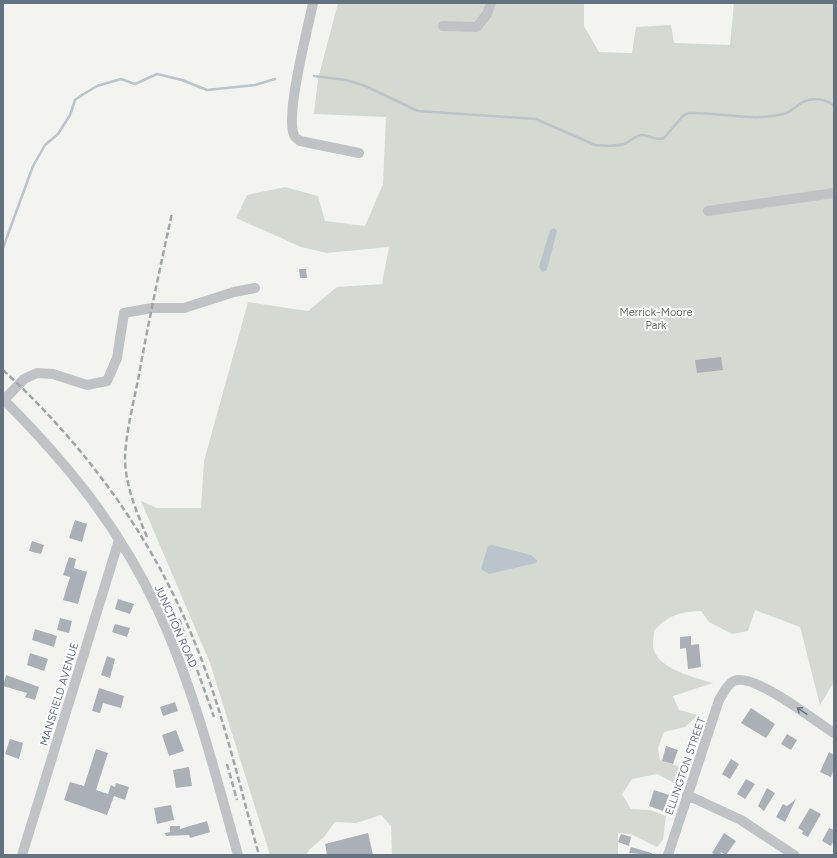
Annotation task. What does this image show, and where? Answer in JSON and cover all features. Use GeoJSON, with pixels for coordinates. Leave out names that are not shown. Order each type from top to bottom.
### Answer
{"type":"FeatureCollection","features":[{"type":"Feature","properties":{"kind":"street"},"geometry":{"type":"LineString","coordinates":[[313,3],[292,108],[292,127],[294,137],[300,141],[359,153]]}},
{"type":"Feature","properties":{"kind":"street"},"geometry":{"type":"LineString","coordinates":[[443,26],[477,27],[487,14],[491,3]]}},
{"type":"Feature","properties":{"kind":"street"},"geometry":{"type":"LineString","coordinates":[[708,211],[834,193]]}},
{"type":"Feature","properties":{"kind":"street"},"geometry":{"type":"LineString","coordinates":[[3,400],[24,379],[37,374],[53,374],[87,385],[107,381],[117,358],[124,313],[152,308],[184,308],[234,292],[255,288]]}},
{"type":"Feature","properties":{"kind":"street","name":"JUNCTION ROAD"},"geometry":{"type":"LineString","coordinates":[[3,400],[63,462],[89,494],[119,540],[158,610],[183,671],[238,855]]}},
{"type":"Feature","properties":{"kind":"street","name":"MANSFIELD AVENUE"},"geometry":{"type":"LineString","coordinates":[[22,855],[119,540]]}},
{"type":"Feature","properties":{"kind":"street","name":"ELLINGTON STREET"},"geometry":{"type":"LineString","coordinates":[[668,855],[720,700],[728,686],[733,681],[740,679],[747,680],[788,702],[834,733]]}},
{"type":"Feature","properties":{"kind":"street"},"geometry":{"type":"LineString","coordinates":[[687,795],[741,820],[794,855]]}},
{"type":"Feature","properties":{"kind":"green space","name":"Merrick-Moore Park"},"geometry":{"type":"Polygon","coordinates":[[[338,3],[584,3],[584,26],[599,52],[632,53],[636,27],[671,25],[674,43],[730,45],[734,3],[834,3],[834,682],[820,705],[800,627],[755,610],[748,631],[732,634],[709,622],[701,611],[675,615],[664,621],[654,631],[653,648],[657,657],[679,672],[713,683],[673,696],[679,710],[698,715],[685,727],[664,732],[658,748],[660,760],[680,767],[676,784],[657,774],[632,779],[622,794],[631,809],[650,810],[666,816],[663,840],[657,847],[631,834],[618,833],[618,855],[392,855],[391,826],[381,815],[356,823],[335,822],[324,837],[309,850],[306,855],[270,855],[210,663],[141,501],[157,508],[201,508],[204,461],[248,302],[308,311],[337,287],[382,284],[389,247],[327,253],[301,247],[236,218],[247,195],[285,187],[318,196],[325,221],[365,226],[383,184],[386,117],[314,114],[318,79],[338,3]]]}},
{"type":"Feature","properties":{"kind":"shaded area"},"geometry":{"type":"Polygon","coordinates":[[[554,228],[557,231],[548,266],[546,271],[542,272],[539,267],[550,230],[554,228]]]}},
{"type":"Feature","properties":{"kind":"shaded area"},"geometry":{"type":"Polygon","coordinates":[[[492,545],[531,555],[537,560],[536,563],[489,574],[481,569],[488,546],[492,545]]]}},
{"type":"Feature","properties":{"kind":"building"},"geometry":{"type":"Polygon","coordinates":[[[299,269],[306,269],[307,278],[300,278],[299,269]]]}},
{"type":"Feature","properties":{"kind":"building"},"geometry":{"type":"Polygon","coordinates":[[[721,357],[723,370],[697,373],[695,360],[721,357]]]}},
{"type":"Feature","properties":{"kind":"building"},"geometry":{"type":"Polygon","coordinates":[[[75,520],[87,524],[82,542],[69,538],[75,520]]]}},
{"type":"Feature","properties":{"kind":"building"},"geometry":{"type":"Polygon","coordinates":[[[32,541],[44,545],[41,554],[29,551],[32,541]]]}},
{"type":"Feature","properties":{"kind":"building"},"geometry":{"type":"Polygon","coordinates":[[[69,557],[76,559],[74,568],[87,572],[78,604],[63,600],[70,577],[63,575],[69,557]]]}},
{"type":"Feature","properties":{"kind":"building"},"geometry":{"type":"Polygon","coordinates":[[[118,599],[134,604],[130,614],[115,609],[118,599]]]}},
{"type":"Feature","properties":{"kind":"building"},"geometry":{"type":"Polygon","coordinates":[[[60,618],[72,621],[69,633],[57,630],[60,618]]]}},
{"type":"Feature","properties":{"kind":"building"},"geometry":{"type":"Polygon","coordinates":[[[115,624],[130,628],[127,637],[112,632],[115,624]]]}},
{"type":"Feature","properties":{"kind":"building"},"geometry":{"type":"Polygon","coordinates":[[[35,629],[57,636],[54,647],[32,640],[35,629]]]}},
{"type":"Feature","properties":{"kind":"building"},"geometry":{"type":"Polygon","coordinates":[[[691,636],[691,645],[699,644],[701,667],[688,669],[686,648],[680,649],[680,637],[691,636]]]}},
{"type":"Feature","properties":{"kind":"building"},"geometry":{"type":"Polygon","coordinates":[[[30,653],[48,659],[44,671],[27,665],[30,653]]]}},
{"type":"Feature","properties":{"kind":"building"},"geometry":{"type":"Polygon","coordinates":[[[107,656],[115,659],[110,678],[101,675],[107,656]]]}},
{"type":"Feature","properties":{"kind":"building"},"geometry":{"type":"Polygon","coordinates":[[[6,675],[39,687],[35,700],[25,697],[27,693],[3,686],[6,675]]]}},
{"type":"Feature","properties":{"kind":"building"},"geometry":{"type":"Polygon","coordinates":[[[99,688],[124,696],[121,708],[103,703],[100,713],[92,711],[99,688]]]}},
{"type":"Feature","properties":{"kind":"building"},"geometry":{"type":"Polygon","coordinates":[[[175,702],[178,711],[163,716],[160,707],[175,702]]]}},
{"type":"Feature","properties":{"kind":"building"},"geometry":{"type":"Polygon","coordinates":[[[751,708],[775,724],[766,738],[741,723],[751,708]]]}},
{"type":"Feature","properties":{"kind":"building"},"geometry":{"type":"Polygon","coordinates":[[[176,730],[184,751],[169,756],[162,735],[176,730]]]}},
{"type":"Feature","properties":{"kind":"building"},"geometry":{"type":"Polygon","coordinates":[[[787,734],[797,740],[791,750],[781,744],[787,734]]]}},
{"type":"Feature","properties":{"kind":"building"},"geometry":{"type":"Polygon","coordinates":[[[10,739],[23,743],[19,759],[5,754],[10,739]]]}},
{"type":"Feature","properties":{"kind":"building"},"geometry":{"type":"Polygon","coordinates":[[[666,746],[678,750],[673,764],[662,761],[666,746]]]}},
{"type":"Feature","properties":{"kind":"building"},"geometry":{"type":"Polygon","coordinates":[[[96,749],[108,753],[96,790],[108,794],[111,785],[115,787],[116,783],[129,787],[125,800],[114,796],[107,815],[64,800],[70,782],[84,786],[96,749]]]}},
{"type":"Feature","properties":{"kind":"building"},"geometry":{"type":"Polygon","coordinates":[[[829,752],[834,755],[834,769],[831,777],[820,772],[829,752]]]}},
{"type":"Feature","properties":{"kind":"building"},"geometry":{"type":"Polygon","coordinates":[[[731,759],[739,764],[730,779],[722,774],[731,759]]]}},
{"type":"Feature","properties":{"kind":"building"},"geometry":{"type":"Polygon","coordinates":[[[189,767],[192,786],[176,788],[173,770],[189,767]]]}},
{"type":"Feature","properties":{"kind":"building"},"geometry":{"type":"Polygon","coordinates":[[[746,779],[755,784],[745,799],[737,794],[746,779]]]}},
{"type":"Feature","properties":{"kind":"building"},"geometry":{"type":"Polygon","coordinates":[[[767,788],[775,793],[764,811],[758,806],[767,788]]]}},
{"type":"Feature","properties":{"kind":"building"},"geometry":{"type":"Polygon","coordinates":[[[654,790],[669,795],[663,811],[649,806],[654,790]]]}},
{"type":"Feature","properties":{"kind":"building"},"geometry":{"type":"Polygon","coordinates":[[[796,799],[785,822],[776,817],[783,804],[787,806],[796,799]]]}},
{"type":"Feature","properties":{"kind":"building"},"geometry":{"type":"Polygon","coordinates":[[[171,805],[174,820],[157,824],[154,808],[171,805]]]}},
{"type":"Feature","properties":{"kind":"building"},"geometry":{"type":"Polygon","coordinates":[[[810,808],[821,814],[808,837],[802,834],[803,831],[798,828],[810,808]]]}},
{"type":"Feature","properties":{"kind":"building"},"geometry":{"type":"Polygon","coordinates":[[[207,821],[210,832],[190,838],[189,835],[166,836],[165,833],[170,832],[170,826],[180,826],[180,829],[207,821]]]}},
{"type":"Feature","properties":{"kind":"building"},"geometry":{"type":"Polygon","coordinates":[[[829,828],[834,830],[834,840],[831,846],[822,841],[829,828]]]}},
{"type":"Feature","properties":{"kind":"building"},"geometry":{"type":"Polygon","coordinates":[[[368,833],[373,855],[327,855],[325,844],[368,833]]]}},
{"type":"Feature","properties":{"kind":"building"},"geometry":{"type":"Polygon","coordinates":[[[724,833],[736,841],[726,855],[721,852],[720,855],[715,855],[712,853],[724,833]]]}},
{"type":"Feature","properties":{"kind":"building"},"geometry":{"type":"Polygon","coordinates":[[[621,834],[631,837],[629,846],[618,842],[621,834]]]}},
{"type":"Feature","properties":{"kind":"building"},"geometry":{"type":"Polygon","coordinates":[[[631,847],[652,853],[652,855],[629,853],[631,847]]]}},
{"type":"Feature","properties":{"kind":"waterway"},"geometry":{"type":"LineString","coordinates":[[3,248],[33,166],[45,145],[58,134],[70,115],[75,100],[82,95],[97,86],[121,79],[135,84],[157,74],[182,80],[207,90],[255,85],[275,79]]}},
{"type":"Feature","properties":{"kind":"waterway"},"geometry":{"type":"LineString","coordinates":[[314,76],[346,80],[363,85],[418,111],[536,119],[595,145],[603,146],[615,146],[626,143],[641,135],[658,139],[664,138],[682,117],[688,113],[747,117],[771,116],[786,113],[807,100],[815,99],[823,100],[834,106]]}},
{"type":"Feature","properties":{"kind":"railway"},"geometry":{"type":"LineString","coordinates":[[147,537],[129,489],[125,458],[130,419],[172,213]]}},
{"type":"Feature","properties":{"kind":"railway"},"geometry":{"type":"LineString","coordinates":[[3,370],[62,430],[89,462],[138,531],[159,567],[178,604],[205,669],[230,748],[259,855]]}},
{"type":"Feature","properties":{"kind":"railway"},"geometry":{"type":"LineString","coordinates":[[179,619],[214,717]]}},
{"type":"Feature","properties":{"kind":"railway"},"geometry":{"type":"LineString","coordinates":[[227,764],[237,800]]}}]}
